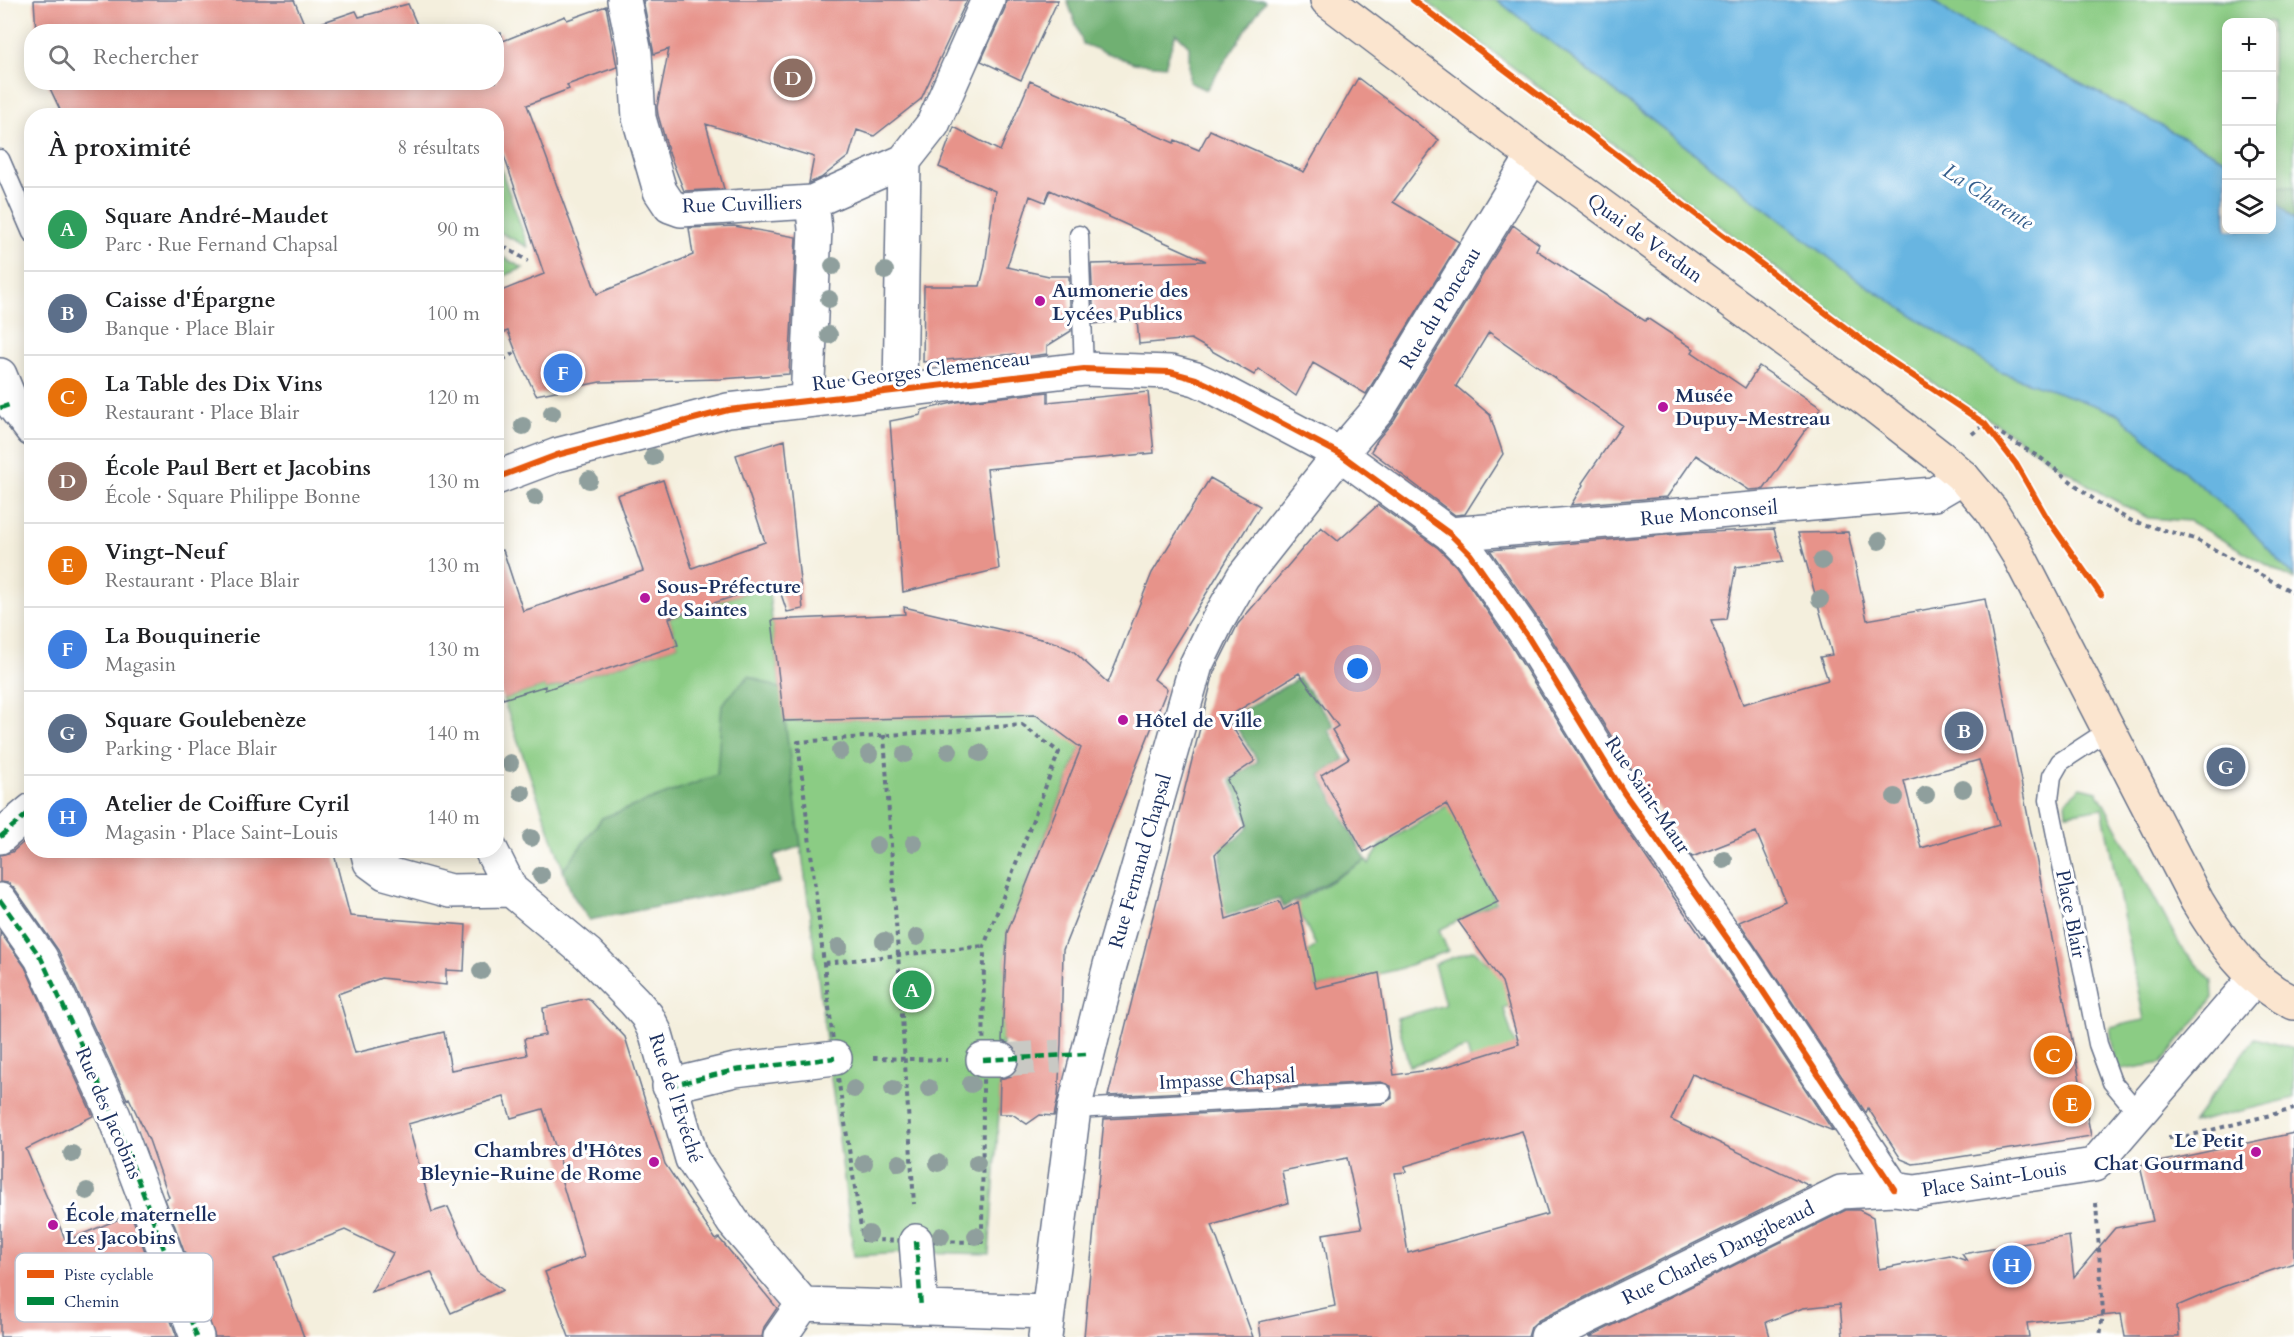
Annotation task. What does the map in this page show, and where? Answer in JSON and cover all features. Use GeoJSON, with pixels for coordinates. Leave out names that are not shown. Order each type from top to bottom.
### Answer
{"type":"FeatureCollection","features":[{"type":"Feature","properties":{"kind":"street","name":"Rue Cuvilliers"},"geometry":{"type":"LineString","coordinates":[[624,0],[636,53],[639,118],[660,191],[670,206],[681,210],[812,202]]}},
{"type":"Feature","properties":{"kind":"street"},"geometry":{"type":"LineString","coordinates":[[807,400],[815,229],[812,202],[904,161],[933,124],[988,0]]}},
{"type":"Feature","properties":{"kind":"street","name":"Quai de Verdun"},"geometry":{"type":"LineString","coordinates":[[1327,0],[1533,156],[1868,401],[1952,467]]}},
{"type":"Feature","properties":{"kind":"street","name":"Rue du Ponceau"},"geometry":{"type":"LineString","coordinates":[[1340,454],[1378,410],[1533,156]]}},
{"type":"Feature","properties":{"kind":"street"},"geometry":{"type":"LineString","coordinates":[[900,389],[904,161]]}},
{"type":"Feature","properties":{"kind":"street","name":"Rue Georges Clemenceau"},"geometry":{"type":"LineString","coordinates":[[504,475],[557,455],[728,410],[1084,369],[1170,372],[1196,379],[1340,454]]}},
{"type":"Feature","properties":{"kind":"street"},"geometry":{"type":"LineString","coordinates":[[4,396],[24,420]]}},
{"type":"Feature","properties":{"kind":"street","name":"Rue Saint-Maur"},"geometry":{"type":"LineString","coordinates":[[1340,454],[1450,534],[1470,554],[1521,627],[1624,793],[1739,955],[1894,1190]]}},
{"type":"Feature","properties":{"kind":"street","name":"Rue Fernand Chapsal"},"geometry":{"type":"LineString","coordinates":[[1047,1324],[1074,1109],[1073,1055],[1196,664],[1217,622],[1244,578],[1340,454]]}},
{"type":"Feature","properties":{"kind":"street"},"geometry":{"type":"LineString","coordinates":[[1952,467],[1991,510],[2018,554],[2197,901],[2225,945],[2255,978],[2294,1002]]}},
{"type":"Feature","properties":{"kind":"street","name":"Rue Monconseil"},"geometry":{"type":"LineString","coordinates":[[1450,534],[1934,494],[1952,467]]}},
{"type":"Feature","properties":{"kind":"street"},"geometry":{"type":"LineString","coordinates":[[0,837],[24,817]]}},
{"type":"Feature","properties":{"kind":"street"},"geometry":{"type":"LineString","coordinates":[[369,858],[385,873],[450,891],[511,890]]}},
{"type":"Feature","properties":{"kind":"street","name":"Rue de l'Evéché"},"geometry":{"type":"LineString","coordinates":[[495,858],[511,890],[588,954],[647,1017],[656,1034],[669,1086],[692,1159],[733,1222],[803,1304]]}},
{"type":"Feature","properties":{"kind":"street","name":"Rue des Jacobins"},"geometry":{"type":"LineString","coordinates":[[0,900],[41,958],[114,1116],[165,1253]]}},
{"type":"Feature","properties":{"kind":"street"},"geometry":{"type":"LineString","coordinates":[[2104,1154],[2255,978]]}},
{"type":"Feature","properties":{"kind":"street"},"geometry":{"type":"LineString","coordinates":[[669,1086],[735,1070],[840,1058]]}},
{"type":"Feature","properties":{"kind":"street","name":"Place Saint-Louis"},"geometry":{"type":"LineString","coordinates":[[1894,1190],[1915,1192],[2104,1154]]}},
{"type":"Feature","properties":{"kind":"street","name":"Rue Charles Dangibeaud"},"geometry":{"type":"LineString","coordinates":[[1547,1337],[1841,1192],[1894,1190]]}},
{"type":"Feature","properties":{"kind":"street"},"geometry":{"type":"LineString","coordinates":[[916,1235],[921,1308]]}},
{"type":"Feature","properties":{"kind":"street"},"geometry":{"type":"LineString","coordinates":[[780,1337],[803,1304],[921,1308],[1047,1324]]}},
{"type":"Feature","properties":{"kind":"street","name":"Rue des Jacobins"},"geometry":{"type":"LineString","coordinates":[[191,1322],[197,1337]]}},
{"type":"Feature","properties":{"kind":"lane"},"geometry":{"type":"LineString","coordinates":[[0,159],[24,214]]}},
{"type":"Feature","properties":{"kind":"lane"},"geometry":{"type":"LineString","coordinates":[[1078,235],[1084,369]]}},
{"type":"Feature","properties":{"kind":"lane","name":"Place Blair"},"geometry":{"type":"LineString","coordinates":[[2109,730],[2060,762],[2052,776],[2049,800],[2098,1044],[2112,1082],[2139,1114]]}},
{"type":"Feature","properties":{"kind":"lane","name":"Impasse Chapsal"},"geometry":{"type":"LineString","coordinates":[[1074,1109],[1382,1094]]}},
{"type":"Feature","properties":{"kind":"path"},"geometry":{"type":"LineString","coordinates":[[504,247],[528,261]]}},
{"type":"Feature","properties":{"kind":"path"},"geometry":{"type":"LineString","coordinates":[[504,359],[516,352]]}},
{"type":"Feature","properties":{"kind":"path"},"geometry":{"type":"LineString","coordinates":[[1952,467],[1985,424],[2042,459],[2100,504],[2132,521],[2195,539],[2294,593]]}},
{"type":"Feature","properties":{"kind":"path"},"geometry":{"type":"LineString","coordinates":[[1022,725],[1059,752],[984,946],[985,1060],[981,1242],[916,1235],[863,1240],[840,1058],[825,963],[798,742],[1022,725]]}},
{"type":"Feature","properties":{"kind":"path"},"geometry":{"type":"LineString","coordinates":[[884,735],[914,1207]]}},
{"type":"Feature","properties":{"kind":"path"},"geometry":{"type":"LineString","coordinates":[[825,963],[984,946]]}},
{"type":"Feature","properties":{"kind":"path"},"geometry":{"type":"LineString","coordinates":[[869,1058],[949,1060]]}},
{"type":"Feature","properties":{"kind":"path"},"geometry":{"type":"LineString","coordinates":[[2100,1337],[2103,1313],[2104,1154],[2180,1138],[2294,1109]]}},
{"type":"Feature","properties":{"kind":"green space"},"geometry":{"type":"Polygon","coordinates":[[[1067,0],[1265,1],[1206,90],[1189,82],[1189,46],[1176,33],[1165,66],[1134,63],[1083,44],[1067,0]]]}},
{"type":"Feature","properties":{"kind":"green space"},"geometry":{"type":"Polygon","coordinates":[[[1425,0],[1497,0],[1858,280],[2000,372],[2117,413],[2250,529],[2294,577],[2294,580],[2189,521],[2148,518],[2099,492],[1876,345],[1425,0]]]}},
{"type":"Feature","properties":{"kind":"green space"},"geometry":{"type":"Polygon","coordinates":[[[1932,0],[2294,0],[2294,220],[2276,202],[2276,18],[2222,18],[2222,158],[1959,20],[1932,0]]]}},
{"type":"Feature","properties":{"kind":"green space"},"geometry":{"type":"Polygon","coordinates":[[[504,178],[528,247],[504,235],[504,178]]]}},
{"type":"Feature","properties":{"kind":"green space"},"geometry":{"type":"Polygon","coordinates":[[[2276,185],[2294,187],[2294,220],[2276,202],[2276,185]]]}},
{"type":"Feature","properties":{"kind":"green space"},"geometry":{"type":"Polygon","coordinates":[[[504,258],[523,268],[504,276],[504,258]]]}},
{"type":"Feature","properties":{"kind":"green space"},"geometry":{"type":"Polygon","coordinates":[[[768,585],[784,721],[1012,715],[1008,705],[1049,722],[1049,725],[1062,734],[1093,716],[1007,933],[999,1114],[989,1254],[917,1252],[854,1256],[801,846],[774,855],[780,883],[589,920],[572,894],[504,699],[545,686],[546,690],[678,645],[669,618],[768,585]]]}},
{"type":"Feature","properties":{"kind":"green space"},"geometry":{"type":"Polygon","coordinates":[[[749,676],[781,689],[801,846],[774,855],[780,883],[589,920],[572,894],[563,870],[602,818],[717,775],[722,704],[749,676]]]}},
{"type":"Feature","properties":{"kind":"green space"},"geometry":{"type":"Polygon","coordinates":[[[1299,678],[1335,726],[1329,730],[1345,759],[1320,775],[1366,860],[1284,907],[1279,898],[1225,916],[1213,878],[1221,872],[1221,845],[1238,838],[1249,824],[1230,780],[1258,761],[1230,718],[1299,678]]]}},
{"type":"Feature","properties":{"kind":"green space"},"geometry":{"type":"Polygon","coordinates":[[[2081,787],[2097,791],[2182,949],[2212,981],[2213,998],[2162,1063],[2116,1071],[2110,1027],[2144,1020],[2102,808],[2067,814],[2066,800],[2081,787]]]}},
{"type":"Feature","properties":{"kind":"green space"},"geometry":{"type":"Polygon","coordinates":[[[1477,788],[1508,841],[1474,859],[1496,902],[1439,930],[1448,951],[1396,970],[1316,988],[1306,953],[1316,946],[1295,903],[1366,860],[1369,864],[1381,845],[1477,788]]]}},
{"type":"Feature","properties":{"kind":"green space"},"geometry":{"type":"Polygon","coordinates":[[[1575,909],[1510,1005],[1504,1009],[1535,1109],[1488,1126],[1467,1048],[1409,1066],[1397,1018],[1445,1005],[1434,964],[1474,950],[1490,965],[1575,909]]]}},
{"type":"Feature","properties":{"kind":"green space"},"geometry":{"type":"Polygon","coordinates":[[[2255,1038],[2294,1049],[2294,1098],[2192,1123],[2255,1038]]]}},
{"type":"Feature","properties":{"kind":"water","name":"La Charente"},"geometry":{"type":"Polygon","coordinates":[[[1497,0],[1932,0],[1959,20],[2222,158],[2222,234],[2276,234],[2276,202],[2294,220],[2294,577],[2250,529],[2117,413],[2000,372],[1858,280],[1497,0]]]}},
{"type":"Feature","properties":{"kind":"building"},"geometry":{"type":"Polygon","coordinates":[[[34,0],[294,0],[304,24],[36,24],[34,0]]]}},
{"type":"Feature","properties":{"kind":"building"},"geometry":{"type":"Polygon","coordinates":[[[643,0],[967,0],[921,99],[874,136],[857,130],[849,156],[821,178],[809,183],[814,157],[706,124],[724,189],[684,191],[669,153],[657,107],[669,49],[654,54],[643,0]]]}},
{"type":"Feature","properties":{"kind":"building"},"geometry":{"type":"Polygon","coordinates":[[[1006,0],[1058,0],[1021,80],[981,61],[1005,8],[1006,0]]]}},
{"type":"Feature","properties":{"kind":"building"},"geometry":{"type":"Polygon","coordinates":[[[408,4],[417,24],[318,24],[356,11],[359,17],[408,4]]]}},
{"type":"Feature","properties":{"kind":"building"},"geometry":{"type":"Polygon","coordinates":[[[606,6],[617,67],[567,85],[569,89],[527,105],[597,294],[693,255],[689,228],[734,226],[796,237],[789,374],[721,379],[600,382],[536,395],[508,331],[504,332],[504,290],[544,274],[504,156],[504,108],[59,108],[51,90],[504,90],[504,41],[565,16],[567,20],[606,6]]]}},
{"type":"Feature","properties":{"kind":"building"},"geometry":{"type":"Polygon","coordinates":[[[1358,78],[1439,140],[1393,202],[1459,242],[1366,394],[1313,363],[1296,396],[1259,369],[1254,375],[1191,339],[1139,344],[1137,319],[1094,324],[1091,264],[1206,261],[1050,190],[1045,202],[1030,196],[1007,267],[1049,276],[1069,276],[1071,331],[1047,346],[1047,354],[1016,358],[1015,354],[923,362],[924,286],[980,286],[985,266],[995,191],[939,167],[954,127],[1000,151],[1030,81],[1174,143],[1175,140],[1199,150],[1210,130],[1304,172],[1358,78]]]}},
{"type":"Feature","properties":{"kind":"building"},"geometry":{"type":"Polygon","coordinates":[[[1513,225],[1539,244],[1536,250],[1645,321],[1647,318],[1694,349],[1692,352],[1745,388],[1759,366],[1821,408],[1764,489],[1749,490],[1696,455],[1667,497],[1571,505],[1582,483],[1622,425],[1489,332],[1456,386],[1490,415],[1503,454],[1465,514],[1455,515],[1371,451],[1394,420],[1513,225]]]}},
{"type":"Feature","properties":{"kind":"building"},"geometry":{"type":"Polygon","coordinates":[[[1048,392],[1048,402],[1148,392],[1154,453],[987,469],[999,569],[903,592],[890,421],[921,415],[922,410],[957,402],[1048,392]]]}},
{"type":"Feature","properties":{"kind":"building","name":"Sous-Préfecture de Saintes"},"geometry":{"type":"Polygon","coordinates":[[[785,440],[803,609],[787,612],[777,582],[669,618],[678,645],[545,690],[545,686],[504,699],[504,553],[523,611],[643,571],[617,495],[663,480],[692,568],[765,542],[736,455],[785,440]]]}},
{"type":"Feature","properties":{"kind":"building","name":"Hôtel de Ville"},"geometry":{"type":"Polygon","coordinates":[[[1210,478],[1260,506],[1154,679],[1167,689],[1063,950],[1061,1044],[1058,1097],[1054,1116],[1040,1115],[1027,1124],[1012,1114],[999,1114],[1000,1079],[1011,1076],[1017,1070],[1020,1061],[1017,1050],[1002,1041],[1007,933],[1081,748],[1036,715],[784,721],[772,620],[905,614],[904,607],[1054,642],[1073,651],[1108,683],[1152,573],[1210,478]]]}},
{"type":"Feature","properties":{"kind":"building"},"geometry":{"type":"Polygon","coordinates":[[[1378,505],[1438,548],[1456,566],[1512,647],[1609,804],[1724,966],[1833,1131],[1692,1074],[1671,1120],[1810,1186],[1539,1320],[1531,1327],[1528,1337],[1261,1337],[1259,1322],[1335,1306],[1323,1234],[1362,1228],[1347,1158],[1282,1171],[1288,1203],[1212,1225],[1253,1337],[1084,1337],[1104,1119],[1383,1104],[1392,1098],[1391,1086],[1381,1082],[1108,1096],[1214,672],[1238,624],[1321,527],[1338,541],[1378,505]],[[1299,673],[1226,718],[1255,761],[1227,780],[1245,826],[1215,854],[1226,919],[1279,901],[1283,910],[1298,902],[1316,988],[1379,973],[1394,1075],[1442,1068],[1519,1044],[1502,982],[1458,921],[1498,902],[1446,804],[1364,852],[1321,775],[1349,758],[1332,730],[1338,726],[1299,673]],[[1522,1131],[1405,1166],[1406,1172],[1395,1173],[1408,1253],[1548,1214],[1522,1131]]]}},
{"type":"Feature","properties":{"kind":"building"},"geometry":{"type":"Polygon","coordinates":[[[1774,529],[1783,561],[1736,567],[1726,619],[1711,620],[1743,704],[1828,680],[1820,657],[1832,655],[1798,533],[1848,532],[1867,620],[1985,599],[2091,1136],[1913,1164],[1901,1159],[1868,1108],[1866,1113],[1739,922],[1786,902],[1756,832],[1692,857],[1640,783],[1544,627],[1490,550],[1689,533],[1774,529]],[[1979,760],[1904,781],[1921,848],[1999,825],[1979,760]]]}},
{"type":"Feature","properties":{"kind":"building"},"geometry":{"type":"Polygon","coordinates":[[[24,842],[24,858],[335,858],[350,916],[466,925],[464,971],[446,970],[446,985],[381,978],[338,994],[355,1053],[444,1032],[451,1070],[527,1055],[524,1039],[545,1035],[543,1008],[588,998],[625,1037],[665,1164],[716,1240],[719,1238],[777,1308],[764,1327],[762,1337],[569,1337],[545,1272],[584,1257],[559,1172],[563,1170],[543,1109],[511,1118],[504,1097],[408,1124],[432,1212],[448,1207],[477,1272],[503,1290],[451,1313],[431,1272],[371,1292],[393,1253],[345,1230],[275,1257],[304,1337],[215,1337],[210,1322],[213,1322],[213,1253],[185,1253],[165,1199],[169,1197],[149,1140],[129,1098],[127,1099],[58,950],[15,889],[8,883],[0,882],[0,855],[12,852],[24,842]]]}},
{"type":"Feature","properties":{"kind":"building"},"geometry":{"type":"Polygon","coordinates":[[[0,932],[25,967],[93,1116],[26,1149],[66,1241],[131,1214],[146,1253],[15,1253],[15,1322],[171,1322],[177,1337],[0,1337],[0,932]]]}},
{"type":"Feature","properties":{"kind":"building"},"geometry":{"type":"Polygon","coordinates":[[[2294,1133],[2294,1263],[2222,1287],[2177,1306],[2179,1337],[2125,1337],[2121,1314],[2027,1323],[2029,1337],[1843,1337],[1840,1304],[1803,1308],[1766,1322],[1770,1337],[1589,1337],[1846,1210],[1859,1210],[1873,1217],[1879,1269],[1950,1255],[1967,1261],[1962,1254],[2069,1236],[2074,1277],[2115,1228],[2153,1221],[2140,1166],[2294,1133]]]}},
{"type":"Feature","properties":{"kind":"tunnel"},"geometry":{"type":"LineString","coordinates":[[1001,1060],[1060,1056]]}},
{"type":"Feature","properties":{"kind":"marked path"},"geometry":{"type":"LineString","coordinates":[[0,408],[12,404]]}},
{"type":"Feature","properties":{"kind":"marked path"},"geometry":{"type":"LineString","coordinates":[[0,837],[24,817]]}},
{"type":"Feature","properties":{"kind":"marked path"},"geometry":{"type":"LineString","coordinates":[[0,900],[41,958],[114,1116],[165,1253]]}},
{"type":"Feature","properties":{"kind":"marked path"},"geometry":{"type":"LineString","coordinates":[[983,1060],[1086,1054]]}},
{"type":"Feature","properties":{"kind":"marked path"},"geometry":{"type":"LineString","coordinates":[[669,1086],[735,1070],[835,1058]]}},
{"type":"Feature","properties":{"kind":"marked path"},"geometry":{"type":"LineString","coordinates":[[916,1241],[921,1308]]}},
{"type":"Feature","properties":{"kind":"marked path"},"geometry":{"type":"LineString","coordinates":[[191,1322],[197,1337]]}},
{"type":"Feature","properties":{"kind":"cycle path"},"geometry":{"type":"LineString","coordinates":[[1413,0],[1876,351],[1985,424],[2016,464],[2047,518],[2101,595]]}},
{"type":"Feature","properties":{"kind":"cycle path"},"geometry":{"type":"LineString","coordinates":[[504,475],[557,455],[728,410],[1084,369],[1170,372],[1211,386],[1340,454],[1450,534],[1470,554],[1528,637],[1624,793],[1739,955],[1894,1189]]}},
{"type":"Feature","properties":{"kind":"place","name":"École Paul Bert et Jacobins"},"geometry":{"type":"Point","coordinates":[793,78]}},
{"type":"Feature","properties":{"kind":"place","name":"Aumonerie des Lycées Publics"},"geometry":{"type":"Point","coordinates":[1040,301]}},
{"type":"Feature","properties":{"kind":"place","name":"La Bouquinerie"},"geometry":{"type":"Point","coordinates":[563,373]}},
{"type":"Feature","properties":{"kind":"place","name":"Musée Dupuy-Mestreau"},"geometry":{"type":"Point","coordinates":[1663,407]}},
{"type":"Feature","properties":{"kind":"place","name":"Sous-Préfecture de Saintes"},"geometry":{"type":"Point","coordinates":[645,598]}},
{"type":"Feature","properties":{"kind":"place","name":"Hôtel de Ville"},"geometry":{"type":"Point","coordinates":[1123,720]}},
{"type":"Feature","properties":{"kind":"place","name":"Caisse d'Épargne"},"geometry":{"type":"Point","coordinates":[1964,731]}},
{"type":"Feature","properties":{"kind":"place","name":"Square Goulebenèze"},"geometry":{"type":"Point","coordinates":[2226,767]}},
{"type":"Feature","properties":{"kind":"place","name":"Square André-Maudet"},"geometry":{"type":"Point","coordinates":[912,990]}},
{"type":"Feature","properties":{"kind":"place","name":"La Table des Dix Vins"},"geometry":{"type":"Point","coordinates":[2053,1055]}},
{"type":"Feature","properties":{"kind":"place","name":"Vingt-Neuf"},"geometry":{"type":"Point","coordinates":[2072,1104]}},
{"type":"Feature","properties":{"kind":"place","name":"Le Petit Chat Gourmand"},"geometry":{"type":"Point","coordinates":[2256,1152]}},
{"type":"Feature","properties":{"kind":"place","name":"Chambres d'Hôtes Bleynie-Ruine de Rome"},"geometry":{"type":"Point","coordinates":[654,1162]}},
{"type":"Feature","properties":{"kind":"place","name":"École maternelle Les Jacobins"},"geometry":{"type":"Point","coordinates":[53,1225]}},
{"type":"Feature","properties":{"kind":"place","name":"Atelier de Coiffure Cyril"},"geometry":{"type":"Point","coordinates":[2012,1265]}}]}
